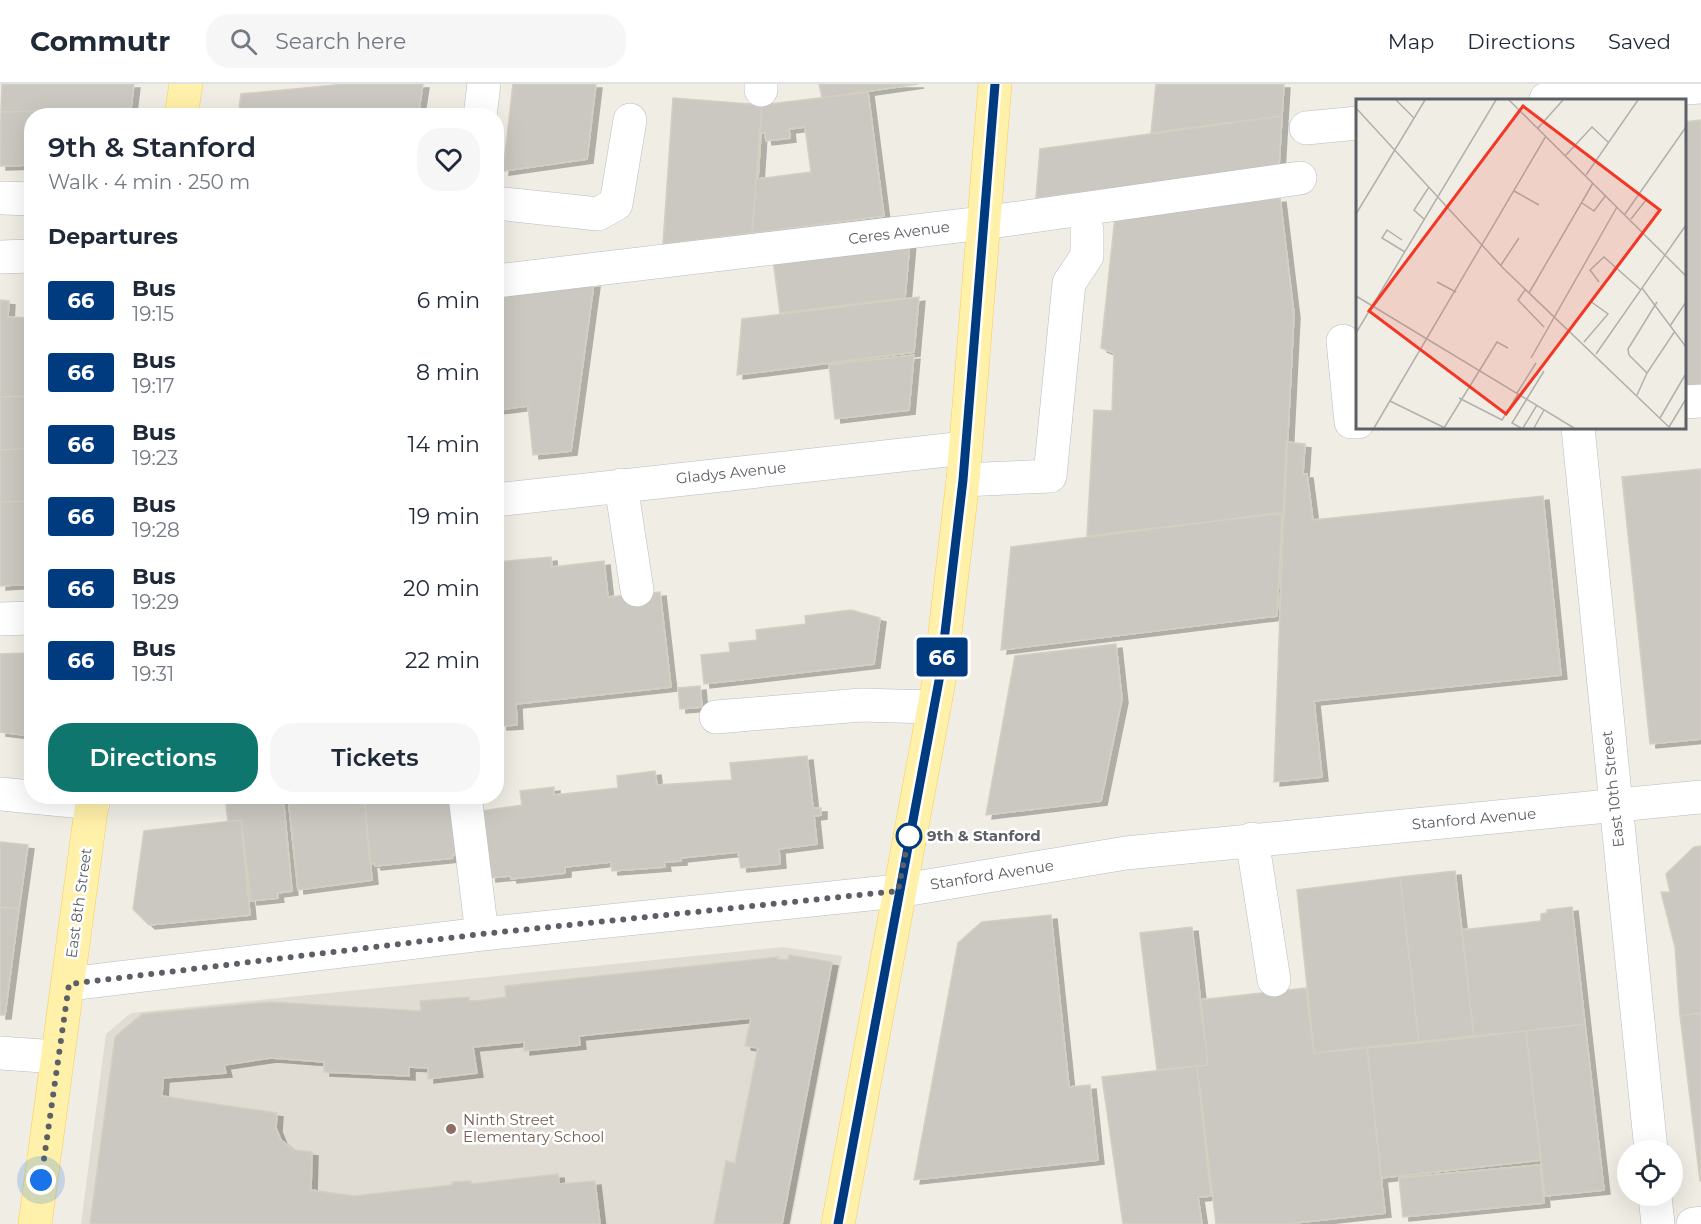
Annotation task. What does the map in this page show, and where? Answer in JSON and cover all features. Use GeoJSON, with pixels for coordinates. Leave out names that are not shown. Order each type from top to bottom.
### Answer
{"type":"FeatureCollection","features":[{"type":"Feature","properties":{"kind":"main road"},"geometry":{"type":"LineString","coordinates":[[182,108],[186,84]]}},
{"type":"Feature","properties":{"kind":"main road"},"geometry":{"type":"LineString","coordinates":[[838,1224],[898,891],[940,675],[964,464],[995,84]]}},
{"type":"Feature","properties":{"kind":"main road","name":"East 8th Street"},"geometry":{"type":"LineString","coordinates":[[35,1224],[92,804]]}},
{"type":"Feature","properties":{"kind":"street"},"geometry":{"type":"LineString","coordinates":[[481,108],[484,84]]}},
{"type":"Feature","properties":{"kind":"street"},"geometry":{"type":"LineString","coordinates":[[1545,94],[1701,87]]}},
{"type":"Feature","properties":{"kind":"street"},"geometry":{"type":"LineString","coordinates":[[504,204],[598,214],[616,204],[630,120]]}},
{"type":"Feature","properties":{"kind":"street"},"geometry":{"type":"LineString","coordinates":[[1306,128],[1356,123]]}},
{"type":"Feature","properties":{"kind":"street","name":"Ceres Avenue"},"geometry":{"type":"LineString","coordinates":[[504,280],[983,223],[1300,178]]}},
{"type":"Feature","properties":{"kind":"street","name":"Gladys Avenue"},"geometry":{"type":"LineString","coordinates":[[504,499],[621,485],[964,464],[1050,476],[1070,283],[1087,256],[1087,230]]}},
{"type":"Feature","properties":{"kind":"street"},"geometry":{"type":"LineString","coordinates":[[0,257],[24,256]]}},
{"type":"Feature","properties":{"kind":"street"},"geometry":{"type":"LineString","coordinates":[[1343,341],[1351,422],[1356,422]]}},
{"type":"Feature","properties":{"kind":"street"},"geometry":{"type":"LineString","coordinates":[[1686,402],[1701,400]]}},
{"type":"Feature","properties":{"kind":"street","name":"East 10th Street"},"geometry":{"type":"LineString","coordinates":[[1578,429],[1614,807],[1650,1140]]}},
{"type":"Feature","properties":{"kind":"street"},"geometry":{"type":"LineString","coordinates":[[621,485],[636,590]]}},
{"type":"Feature","properties":{"kind":"street"},"geometry":{"type":"LineString","coordinates":[[0,619],[24,618]]}},
{"type":"Feature","properties":{"kind":"street"},"geometry":{"type":"LineString","coordinates":[[716,717],[861,705],[933,707]]}},
{"type":"Feature","properties":{"kind":"street"},"geometry":{"type":"LineString","coordinates":[[0,794],[24,796]]}},
{"type":"Feature","properties":{"kind":"street","name":"Stanford Avenue"},"geometry":{"type":"LineString","coordinates":[[69,984],[482,934],[898,891],[1126,853],[1252,839],[1614,807],[1701,796]]}},
{"type":"Feature","properties":{"kind":"street"},"geometry":{"type":"LineString","coordinates":[[466,804],[482,934]]}},
{"type":"Feature","properties":{"kind":"street"},"geometry":{"type":"LineString","coordinates":[[1252,839],[1274,980]]}},
{"type":"Feature","properties":{"kind":"street"},"geometry":{"type":"LineString","coordinates":[[0,1053],[57,1057]]}},
{"type":"Feature","properties":{"kind":"street"},"geometry":{"type":"LineString","coordinates":[[1656,1206],[1658,1224]]}},
{"type":"Feature","properties":{"kind":"street"},"geometry":{"type":"LineString","coordinates":[[1693,1224],[1701,1223]]}},
{"type":"Feature","properties":{"kind":"shaded area","name":"Ninth Street Elementary School"},"geometry":{"type":"Polygon","coordinates":[[[783,947],[842,956],[791,1224],[81,1224],[106,1034],[131,1013],[783,947]]]}},
{"type":"Feature","properties":{"kind":"building"},"geometry":{"type":"Polygon","coordinates":[[[2,84],[134,84],[131,108],[24,108],[24,111],[1,112],[2,84]]]}},
{"type":"Feature","properties":{"kind":"building"},"geometry":{"type":"Polygon","coordinates":[[[345,84],[423,84],[419,108],[239,108],[241,94],[345,84]]]}},
{"type":"Feature","properties":{"kind":"building"},"geometry":{"type":"Polygon","coordinates":[[[513,84],[596,84],[587,159],[504,171],[513,84]]]}},
{"type":"Feature","properties":{"kind":"building"},"geometry":{"type":"Polygon","coordinates":[[[819,84],[918,84],[822,98],[819,84]]]}},
{"type":"Feature","properties":{"kind":"building"},"geometry":{"type":"Polygon","coordinates":[[[1156,84],[1284,84],[1282,116],[1151,133],[1156,84]]]}},
{"type":"Feature","properties":{"kind":"building"},"geometry":{"type":"Polygon","coordinates":[[[868,92],[884,216],[752,233],[762,105],[868,92]],[[805,127],[789,129],[790,138],[766,141],[765,133],[761,133],[758,179],[811,172],[805,127]]]}},
{"type":"Feature","properties":{"kind":"building"},"geometry":{"type":"Polygon","coordinates":[[[673,98],[762,105],[752,233],[663,244],[673,98]]]}},
{"type":"Feature","properties":{"kind":"building"},"geometry":{"type":"Polygon","coordinates":[[[24,111],[24,165],[0,166],[1,112],[24,111]]]}},
{"type":"Feature","properties":{"kind":"building"},"geometry":{"type":"Polygon","coordinates":[[[1282,116],[1279,167],[1036,198],[1040,149],[1282,116]]]}},
{"type":"Feature","properties":{"kind":"building"},"geometry":{"type":"Polygon","coordinates":[[[1701,120],[1701,385],[1686,386],[1686,122],[1701,120]]]}},
{"type":"Feature","properties":{"kind":"building"},"geometry":{"type":"Polygon","coordinates":[[[1280,198],[1294,314],[1284,513],[1087,536],[1094,410],[1112,411],[1114,353],[1101,348],[1115,217],[1280,198]]]}},
{"type":"Feature","properties":{"kind":"building"},"geometry":{"type":"Polygon","coordinates":[[[910,241],[905,298],[780,313],[773,260],[910,241]]]}},
{"type":"Feature","properties":{"kind":"building"},"geometry":{"type":"Polygon","coordinates":[[[594,283],[571,451],[533,455],[528,406],[504,409],[504,294],[594,283]]]}},
{"type":"Feature","properties":{"kind":"building"},"geometry":{"type":"Polygon","coordinates":[[[919,297],[914,352],[737,375],[742,319],[919,297]]]}},
{"type":"Feature","properties":{"kind":"building"},"geometry":{"type":"Polygon","coordinates":[[[0,300],[9,301],[8,317],[24,318],[24,396],[0,397],[0,300]]]}},
{"type":"Feature","properties":{"kind":"building"},"geometry":{"type":"Polygon","coordinates":[[[914,355],[909,410],[835,419],[829,365],[914,355]]]}},
{"type":"Feature","properties":{"kind":"building"},"geometry":{"type":"Polygon","coordinates":[[[24,396],[24,448],[0,450],[0,397],[24,396]]]}},
{"type":"Feature","properties":{"kind":"building"},"geometry":{"type":"Polygon","coordinates":[[[1286,442],[1305,444],[1303,474],[1307,474],[1313,520],[1543,496],[1561,675],[1314,701],[1322,777],[1274,782],[1286,442]]]}},
{"type":"Feature","properties":{"kind":"building"},"geometry":{"type":"Polygon","coordinates":[[[24,448],[24,501],[0,502],[0,450],[24,448]]]}},
{"type":"Feature","properties":{"kind":"building"},"geometry":{"type":"Polygon","coordinates":[[[1701,469],[1701,739],[1650,744],[1622,477],[1701,469]]]}},
{"type":"Feature","properties":{"kind":"building"},"geometry":{"type":"Polygon","coordinates":[[[24,501],[24,584],[0,586],[0,502],[24,501]]]}},
{"type":"Feature","properties":{"kind":"building"},"geometry":{"type":"Polygon","coordinates":[[[1278,513],[1282,517],[1277,616],[1001,650],[1011,547],[1278,513]]]}},
{"type":"Feature","properties":{"kind":"building"},"geometry":{"type":"Polygon","coordinates":[[[551,557],[552,567],[604,561],[608,597],[660,592],[671,687],[516,704],[517,725],[504,726],[504,561],[551,557]]]}},
{"type":"Feature","properties":{"kind":"building"},"geometry":{"type":"Polygon","coordinates":[[[851,610],[880,618],[874,664],[704,684],[701,655],[730,652],[729,643],[757,640],[756,630],[806,624],[805,616],[851,610]]]}},
{"type":"Feature","properties":{"kind":"building"},"geometry":{"type":"Polygon","coordinates":[[[1116,644],[1122,699],[1101,801],[986,815],[1015,656],[1116,644]]]}},
{"type":"Feature","properties":{"kind":"building"},"geometry":{"type":"Polygon","coordinates":[[[24,653],[24,735],[0,732],[0,654],[24,653]]]}},
{"type":"Feature","properties":{"kind":"building"},"geometry":{"type":"Polygon","coordinates":[[[700,686],[702,707],[680,709],[678,688],[700,686]]]}},
{"type":"Feature","properties":{"kind":"building"},"geometry":{"type":"Polygon","coordinates":[[[807,756],[813,808],[821,808],[821,815],[814,816],[817,844],[779,849],[780,864],[741,868],[738,852],[681,858],[681,861],[664,862],[665,867],[612,871],[611,862],[565,867],[565,873],[511,879],[510,876],[490,878],[482,811],[522,805],[520,791],[554,787],[554,795],[618,788],[617,776],[655,771],[657,785],[732,780],[730,763],[807,756]]]}},
{"type":"Feature","properties":{"kind":"building"},"geometry":{"type":"Polygon","coordinates":[[[226,804],[284,804],[292,891],[277,893],[278,898],[251,901],[241,820],[228,822],[226,804]]]}},
{"type":"Feature","properties":{"kind":"building"},"geometry":{"type":"Polygon","coordinates":[[[289,804],[365,804],[372,880],[298,890],[289,804]]]}},
{"type":"Feature","properties":{"kind":"building"},"geometry":{"type":"Polygon","coordinates":[[[365,804],[452,804],[457,854],[452,855],[453,858],[375,866],[374,863],[370,864],[365,804]]]}},
{"type":"Feature","properties":{"kind":"building"},"geometry":{"type":"Polygon","coordinates":[[[241,820],[250,915],[149,925],[133,909],[144,831],[241,820]]]}},
{"type":"Feature","properties":{"kind":"building"},"geometry":{"type":"Polygon","coordinates":[[[0,842],[28,845],[19,909],[0,907],[0,842]]]}},
{"type":"Feature","properties":{"kind":"building"},"geometry":{"type":"Polygon","coordinates":[[[1701,846],[1701,1013],[1680,1016],[1675,947],[1661,892],[1670,892],[1666,874],[1694,847],[1701,846]]]}},
{"type":"Feature","properties":{"kind":"building"},"geometry":{"type":"Polygon","coordinates":[[[1455,871],[1474,1037],[1419,1043],[1400,877],[1455,871]]]}},
{"type":"Feature","properties":{"kind":"building"},"geometry":{"type":"Polygon","coordinates":[[[1400,877],[1419,1043],[1314,1053],[1297,890],[1400,877]]]}},
{"type":"Feature","properties":{"kind":"building"},"geometry":{"type":"Polygon","coordinates":[[[0,907],[19,909],[5,1015],[0,1015],[0,907]]]}},
{"type":"Feature","properties":{"kind":"building"},"geometry":{"type":"Polygon","coordinates":[[[1572,907],[1585,1024],[1474,1037],[1462,930],[1541,921],[1541,914],[1547,913],[1547,910],[1572,907]]]}},
{"type":"Feature","properties":{"kind":"building"},"geometry":{"type":"Polygon","coordinates":[[[1051,915],[1069,1087],[1090,1085],[1098,1160],[914,1180],[958,943],[982,922],[1051,915]]]}},
{"type":"Feature","properties":{"kind":"building"},"geometry":{"type":"Polygon","coordinates":[[[1192,927],[1208,1065],[1157,1070],[1140,933],[1192,927]]]}},
{"type":"Feature","properties":{"kind":"building"},"geometry":{"type":"Polygon","coordinates":[[[789,955],[832,962],[782,1224],[714,1224],[726,1161],[735,1163],[758,1048],[745,1046],[751,1018],[579,1036],[580,1045],[524,1051],[524,1042],[473,1047],[477,1073],[428,1079],[428,1068],[409,1067],[409,1076],[324,1072],[324,1062],[271,1058],[224,1065],[226,1073],[163,1078],[162,1096],[277,1113],[276,1128],[281,1140],[294,1150],[312,1152],[311,1190],[354,1196],[452,1185],[452,1182],[471,1181],[471,1184],[558,1174],[559,1184],[595,1181],[600,1224],[90,1224],[115,1037],[142,1014],[270,1002],[421,1011],[420,1001],[469,997],[469,1002],[506,997],[505,986],[778,957],[777,959],[788,960],[789,955]]]}},
{"type":"Feature","properties":{"kind":"building"},"geometry":{"type":"Polygon","coordinates":[[[1306,988],[1314,1053],[1367,1047],[1385,1213],[1286,1224],[1216,1224],[1197,1066],[1208,1065],[1200,1000],[1306,988]]]}},
{"type":"Feature","properties":{"kind":"building"},"geometry":{"type":"Polygon","coordinates":[[[1701,1013],[1701,1181],[1700,1181],[1680,1016],[1701,1013]]]}},
{"type":"Feature","properties":{"kind":"building"},"geometry":{"type":"Polygon","coordinates":[[[1585,1024],[1604,1190],[1545,1196],[1526,1031],[1585,1024]]]}},
{"type":"Feature","properties":{"kind":"building"},"geometry":{"type":"Polygon","coordinates":[[[1526,1031],[1541,1160],[1381,1178],[1367,1047],[1526,1031]]]}},
{"type":"Feature","properties":{"kind":"building"},"geometry":{"type":"Polygon","coordinates":[[[1197,1066],[1211,1196],[1198,1197],[1202,1224],[1123,1224],[1102,1077],[1197,1066]]]}},
{"type":"Feature","properties":{"kind":"building"},"geometry":{"type":"Polygon","coordinates":[[[1540,1165],[1544,1203],[1403,1217],[1399,1178],[1540,1165]]]}},
{"type":"Feature","properties":{"kind":"bus line","name":"66"},"geometry":{"type":"LineString","coordinates":[[838,1224],[898,891],[940,675],[963,480],[995,84]]}},
{"type":"Feature","properties":{"kind":"place","name":"9th & Stanford"},"geometry":{"type":"Point","coordinates":[909,836]}},
{"type":"Feature","properties":{"kind":"place","name":"Ninth Street Elementary School"},"geometry":{"type":"Point","coordinates":[451,1129]}},
{"type":"Feature","properties":{"kind":"route"},"geometry":{"type":"LineString","coordinates":[[41,1180],[69,984],[482,934],[898,891],[909,836]]}}]}
